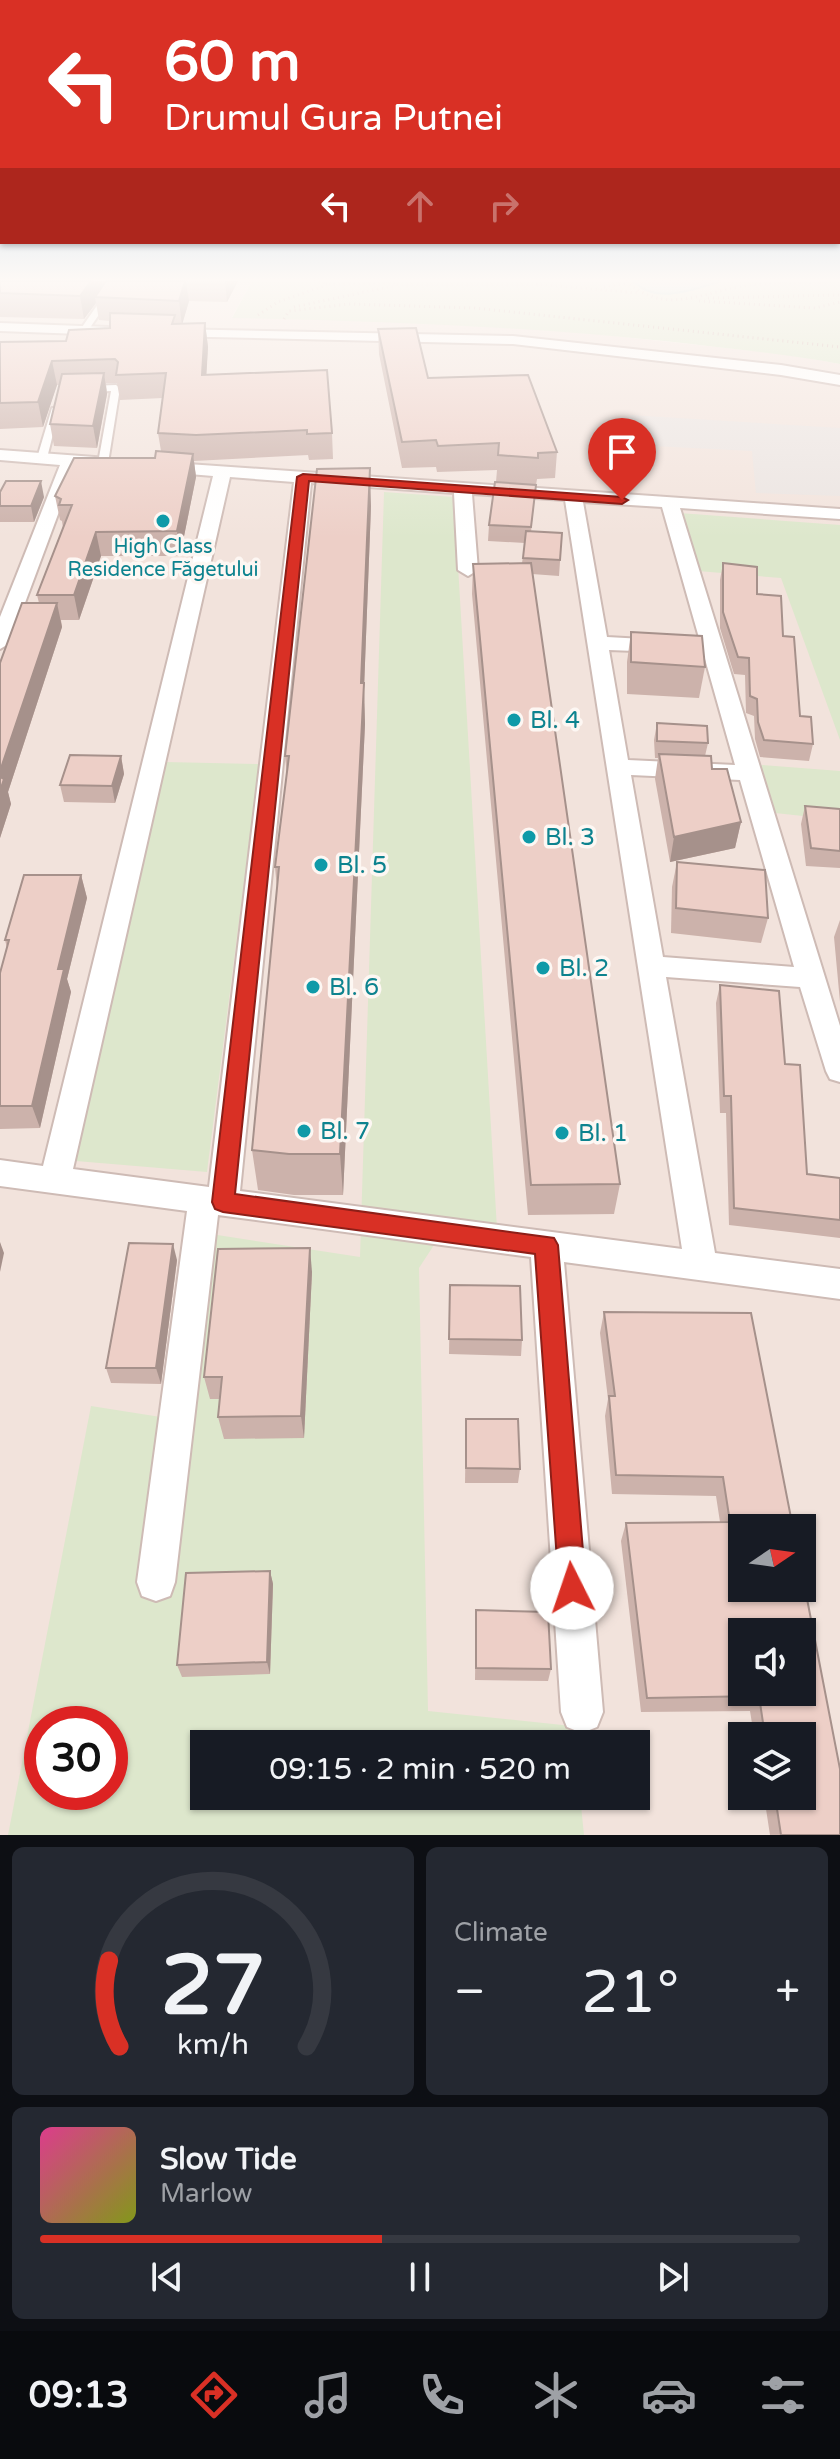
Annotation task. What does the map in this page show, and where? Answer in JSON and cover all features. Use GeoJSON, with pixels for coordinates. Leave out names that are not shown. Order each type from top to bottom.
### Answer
{"type":"FeatureCollection","features":[{"type":"Feature","properties":{"kind":"street"},"geometry":{"type":"LineString","coordinates":[[736,367],[840,380]]}},
{"type":"Feature","properties":{"kind":"street"},"geometry":{"type":"LineString","coordinates":[[0,455],[840,514]]}},
{"type":"Feature","properties":{"kind":"street"},"geometry":{"type":"LineString","coordinates":[[0,643],[70,460]]}},
{"type":"Feature","properties":{"kind":"street"},"geometry":{"type":"LineString","coordinates":[[55,1180],[223,471]]}},
{"type":"Feature","properties":{"kind":"street"},"geometry":{"type":"LineString","coordinates":[[156,1582],[214,1201],[303,477]]}},
{"type":"Feature","properties":{"kind":"street"},"geometry":{"type":"LineString","coordinates":[[463,489],[468,570]]}},
{"type":"Feature","properties":{"kind":"street"},"geometry":{"type":"LineString","coordinates":[[573,497],[701,1266]]}},
{"type":"Feature","properties":{"kind":"street"},"geometry":{"type":"LineString","coordinates":[[670,504],[748,773],[840,1071]]}},
{"type":"Feature","properties":{"kind":"street"},"geometry":{"type":"LineString","coordinates":[[597,643],[711,648]]}},
{"type":"Feature","properties":{"kind":"street"},"geometry":{"type":"LineString","coordinates":[[618,767],[748,773]]}},
{"type":"Feature","properties":{"kind":"street"},"geometry":{"type":"LineString","coordinates":[[651,966],[810,978]]}},
{"type":"Feature","properties":{"kind":"street"},"geometry":{"type":"LineString","coordinates":[[0,1173],[840,1284]]}},
{"type":"Feature","properties":{"kind":"street"},"geometry":{"type":"LineString","coordinates":[[546,1245],[582,1712]]}},
{"type":"Feature","properties":{"kind":"lane"},"geometry":{"type":"LineString","coordinates":[[74,389],[116,388],[103,463]]}},
{"type":"Feature","properties":{"kind":"lane"},"geometry":{"type":"LineString","coordinates":[[42,458],[57,403]]}},
{"type":"Feature","properties":{"kind":"shaded area"},"geometry":{"type":"Polygon","coordinates":[[[0,367],[840,367],[840,1835],[0,1835],[0,367]]]}},
{"type":"Feature","properties":{"kind":"shaded area"},"geometry":{"type":"Polygon","coordinates":[[[630,415],[840,428],[840,496],[756,493],[752,451],[633,445],[630,415]]]}},
{"type":"Feature","properties":{"kind":"green space"},"geometry":{"type":"Polygon","coordinates":[[[384,492],[454,497],[497,1229],[451,1219],[419,1268],[428,1711],[572,1726],[572,1730],[190,1730],[190,1810],[581,1810],[584,1835],[8,1835],[24,1752],[24,1810],[128,1810],[128,1706],[33,1706],[91,1406],[186,1421],[211,1234],[360,1257],[384,492]]]}},
{"type":"Feature","properties":{"kind":"green space"},"geometry":{"type":"Polygon","coordinates":[[[679,513],[840,525],[840,740],[781,578],[698,571],[679,513]]]}},
{"type":"Feature","properties":{"kind":"green space"},"geometry":{"type":"Polygon","coordinates":[[[165,762],[259,764],[207,1172],[76,1161],[165,762]]]}},
{"type":"Feature","properties":{"kind":"green space"},"geometry":{"type":"Polygon","coordinates":[[[761,765],[840,771],[840,820],[775,813],[761,765]]]}},
{"type":"Feature","properties":{"kind":"building"},"geometry":{"type":"Polygon","coordinates":[[[0,367],[50,367],[38,402],[0,403],[0,367]]]}},
{"type":"Feature","properties":{"kind":"building"},"geometry":{"type":"Polygon","coordinates":[[[117,367],[202,367],[202,375],[327,370],[332,433],[307,434],[307,430],[196,435],[158,433],[166,373],[116,375],[117,367]]]}},
{"type":"Feature","properties":{"kind":"building"},"geometry":{"type":"Polygon","coordinates":[[[386,367],[425,367],[428,378],[528,375],[557,452],[538,453],[538,458],[498,455],[499,443],[438,446],[436,440],[402,442],[386,367]]]}},
{"type":"Feature","properties":{"kind":"building"},"geometry":{"type":"Polygon","coordinates":[[[104,373],[93,426],[50,424],[62,374],[104,373]]]}},
{"type":"Feature","properties":{"kind":"building"},"geometry":{"type":"Polygon","coordinates":[[[156,451],[193,454],[177,531],[96,532],[74,595],[37,595],[72,505],[59,505],[61,499],[55,496],[74,458],[155,458],[156,451]]]}},
{"type":"Feature","properties":{"kind":"building"},"geometry":{"type":"Polygon","coordinates":[[[370,468],[361,683],[364,683],[340,1154],[252,1150],[279,867],[275,867],[289,756],[285,756],[317,469],[370,468]]]}},
{"type":"Feature","properties":{"kind":"building"},"geometry":{"type":"Polygon","coordinates":[[[6,481],[41,481],[31,506],[0,506],[0,492],[6,481]]]}},
{"type":"Feature","properties":{"kind":"building"},"geometry":{"type":"Polygon","coordinates":[[[495,482],[536,485],[531,527],[489,525],[495,482]]]}},
{"type":"Feature","properties":{"kind":"building"},"geometry":{"type":"Polygon","coordinates":[[[526,531],[562,533],[560,560],[523,558],[526,531]]]}},
{"type":"Feature","properties":{"kind":"building"},"geometry":{"type":"Polygon","coordinates":[[[531,563],[620,1184],[531,1185],[473,564],[531,563]]]}},
{"type":"Feature","properties":{"kind":"building"},"geometry":{"type":"Polygon","coordinates":[[[723,563],[757,567],[757,594],[781,596],[783,636],[794,637],[800,716],[811,717],[813,744],[764,740],[758,722],[757,699],[750,696],[749,658],[738,657],[723,612],[723,563]]]}},
{"type":"Feature","properties":{"kind":"building"},"geometry":{"type":"Polygon","coordinates":[[[22,603],[57,603],[0,771],[0,663],[22,603]]]}},
{"type":"Feature","properties":{"kind":"building"},"geometry":{"type":"Polygon","coordinates":[[[631,632],[702,636],[705,667],[631,662],[631,632]]]}},
{"type":"Feature","properties":{"kind":"building"},"geometry":{"type":"Polygon","coordinates":[[[657,723],[707,726],[708,743],[657,741],[657,723]]]}},
{"type":"Feature","properties":{"kind":"building"},"geometry":{"type":"Polygon","coordinates":[[[659,754],[711,756],[712,769],[727,769],[741,822],[674,837],[659,754]]]}},
{"type":"Feature","properties":{"kind":"building"},"geometry":{"type":"Polygon","coordinates":[[[70,755],[121,756],[112,786],[60,785],[70,755]]]}},
{"type":"Feature","properties":{"kind":"building"},"geometry":{"type":"Polygon","coordinates":[[[805,806],[840,809],[840,851],[811,848],[805,806]]]}},
{"type":"Feature","properties":{"kind":"building"},"geometry":{"type":"Polygon","coordinates":[[[677,862],[765,870],[768,918],[676,908],[677,862]]]}},
{"type":"Feature","properties":{"kind":"building"},"geometry":{"type":"Polygon","coordinates":[[[24,875],[81,875],[58,969],[64,969],[32,1106],[0,1106],[0,973],[9,940],[5,940],[24,875]]]}},
{"type":"Feature","properties":{"kind":"building"},"geometry":{"type":"Polygon","coordinates":[[[720,985],[779,991],[785,1064],[800,1065],[807,1174],[840,1178],[840,1220],[734,1208],[731,1096],[724,1096],[720,985]]]}},
{"type":"Feature","properties":{"kind":"building"},"geometry":{"type":"Polygon","coordinates":[[[129,1243],[173,1244],[156,1368],[106,1368],[129,1243]]]}},
{"type":"Feature","properties":{"kind":"building"},"geometry":{"type":"Polygon","coordinates":[[[310,1248],[301,1416],[218,1417],[222,1377],[204,1377],[218,1249],[310,1248]]]}},
{"type":"Feature","properties":{"kind":"building"},"geometry":{"type":"Polygon","coordinates":[[[450,1285],[520,1286],[522,1340],[449,1339],[450,1285]]]}},
{"type":"Feature","properties":{"kind":"building"},"geometry":{"type":"Polygon","coordinates":[[[604,1312],[751,1313],[790,1514],[729,1514],[723,1477],[616,1475],[609,1396],[615,1396],[604,1312]]]}},
{"type":"Feature","properties":{"kind":"building"},"geometry":{"type":"Polygon","coordinates":[[[466,1419],[518,1419],[520,1469],[466,1468],[466,1419]]]}},
{"type":"Feature","properties":{"kind":"building"},"geometry":{"type":"Polygon","coordinates":[[[728,1522],[728,1602],[808,1602],[811,1618],[728,1618],[728,1697],[647,1698],[626,1523],[728,1522]]]}},
{"type":"Feature","properties":{"kind":"building"},"geometry":{"type":"Polygon","coordinates":[[[270,1571],[267,1662],[177,1665],[186,1573],[270,1571]]]}},
{"type":"Feature","properties":{"kind":"building"},"geometry":{"type":"Polygon","coordinates":[[[476,1610],[548,1612],[551,1669],[476,1668],[476,1610]]]}},
{"type":"Feature","properties":{"kind":"building"},"geometry":{"type":"Polygon","coordinates":[[[816,1645],[840,1769],[840,1835],[781,1835],[777,1810],[816,1810],[816,1722],[763,1722],[760,1706],[816,1706],[816,1645]]]}},
{"type":"Feature","properties":{"kind":"place","name":"High Class Residence Făgetului"},"geometry":{"type":"Point","coordinates":[163,521]}},
{"type":"Feature","properties":{"kind":"place","name":"Bl. 4"},"geometry":{"type":"Point","coordinates":[514,720]}},
{"type":"Feature","properties":{"kind":"place","name":"Bl. 3"},"geometry":{"type":"Point","coordinates":[529,837]}},
{"type":"Feature","properties":{"kind":"place","name":"Bl. 5"},"geometry":{"type":"Point","coordinates":[321,865]}},
{"type":"Feature","properties":{"kind":"place","name":"Bl. 2"},"geometry":{"type":"Point","coordinates":[543,968]}},
{"type":"Feature","properties":{"kind":"place","name":"Bl. 6"},"geometry":{"type":"Point","coordinates":[313,987]}},
{"type":"Feature","properties":{"kind":"place","name":"Bl. 7"},"geometry":{"type":"Point","coordinates":[304,1131]}},
{"type":"Feature","properties":{"kind":"place","name":"Bl. 1"},"geometry":{"type":"Point","coordinates":[562,1133]}},
{"type":"Feature","properties":{"kind":"route"},"geometry":{"type":"LineString","coordinates":[[572,1588],[546,1245],[223,1202],[303,477],[622,500]]}}]}
